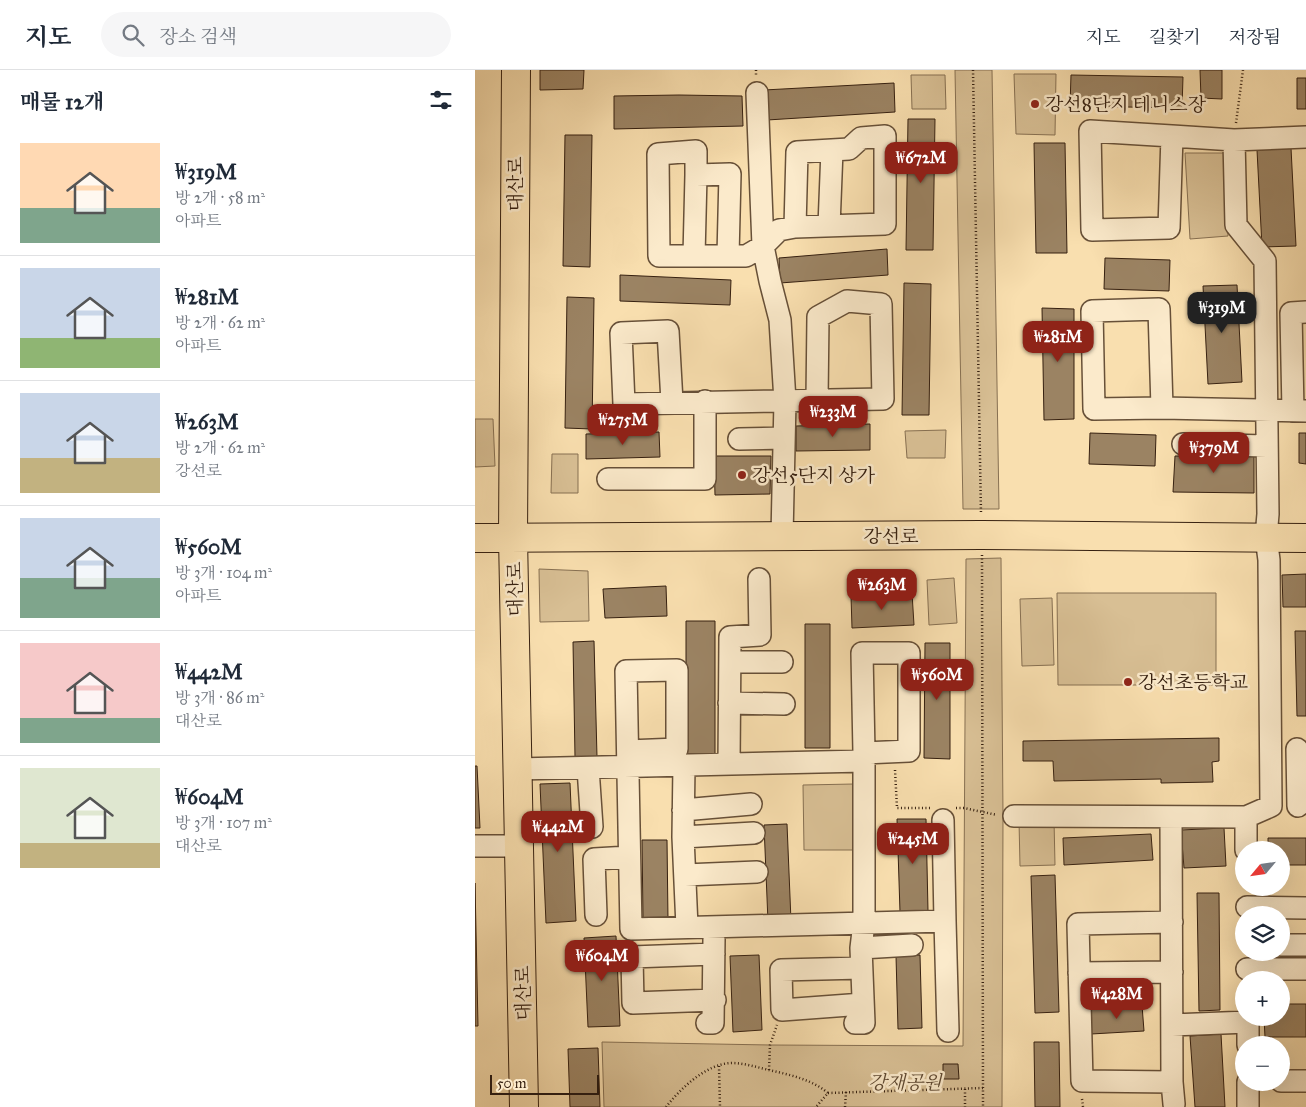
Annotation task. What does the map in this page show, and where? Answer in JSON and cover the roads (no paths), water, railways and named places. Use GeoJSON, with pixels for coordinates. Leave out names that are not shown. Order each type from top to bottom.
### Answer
{"type":"FeatureCollection","features":[{"type":"Feature","properties":{"kind":"main road","name":"대산로"},"geometry":{"type":"LineString","coordinates":[[516,70],[513,537],[524,1107]]}},
{"type":"Feature","properties":{"kind":"main road","name":"강선로"},"geometry":{"type":"LineString","coordinates":[[475,538],[981,535],[1306,538]]}},
{"type":"Feature","properties":{"kind":"lane"},"geometry":{"type":"LineString","coordinates":[[757,93],[763,246],[780,320],[785,401],[782,536]]}},
{"type":"Feature","properties":{"kind":"lane"},"geometry":{"type":"LineString","coordinates":[[1172,136],[1169,228],[1092,230],[1090,131],[1172,136],[1234,140],[1306,137]]}},
{"type":"Feature","properties":{"kind":"lane"},"geometry":{"type":"LineString","coordinates":[[694,256],[696,151],[658,154],[659,256],[694,256],[728,256],[746,256],[763,246],[779,230],[795,227],[885,224],[885,136],[861,138],[849,149],[797,152],[795,227]]}},
{"type":"Feature","properties":{"kind":"lane"},"geometry":{"type":"LineString","coordinates":[[1234,140],[1236,225],[1265,261],[1268,519],[1266,537],[1269,560],[1271,806]]}},
{"type":"Feature","properties":{"kind":"lane"},"geometry":{"type":"LineString","coordinates":[[829,226],[832,150]]}},
{"type":"Feature","properties":{"kind":"lane"},"geometry":{"type":"LineString","coordinates":[[696,175],[730,174],[728,256]]}},
{"type":"Feature","properties":{"kind":"lane"},"geometry":{"type":"LineString","coordinates":[[672,402],[883,399],[881,304],[847,302],[818,318],[817,399]]}},
{"type":"Feature","properties":{"kind":"lane"},"geometry":{"type":"LineString","coordinates":[[1162,408],[1159,309],[1092,311],[1094,409],[1162,408],[1267,411],[1300,411],[1291,313],[1306,312]]}},
{"type":"Feature","properties":{"kind":"lane"},"geometry":{"type":"LineString","coordinates":[[607,479],[705,479],[705,402]]}},
{"type":"Feature","properties":{"kind":"lane"},"geometry":{"type":"LineString","coordinates":[[739,439],[784,438]]}},
{"type":"Feature","properties":{"kind":"lane"},"geometry":{"type":"LineString","coordinates":[[1183,444],[1267,446]]}},
{"type":"Feature","properties":{"kind":"lane"},"geometry":{"type":"LineString","coordinates":[[729,764],[730,637],[761,635],[759,580]]}},
{"type":"Feature","properties":{"kind":"lane"},"geometry":{"type":"LineString","coordinates":[[517,770],[588,768],[628,759],[684,765],[729,764],[864,757],[909,751],[909,653],[862,653],[864,757],[864,923],[861,958],[859,1014],[782,1010],[781,970],[861,958],[912,945]]}},
{"type":"Feature","properties":{"kind":"lane"},"geometry":{"type":"LineString","coordinates":[[730,662],[782,662]]}},
{"type":"Feature","properties":{"kind":"lane"},"geometry":{"type":"LineString","coordinates":[[729,704],[784,704]]}},
{"type":"Feature","properties":{"kind":"lane"},"geometry":{"type":"LineString","coordinates":[[1014,816],[1246,817],[1271,806],[1302,806],[1301,749],[1271,750]]}},
{"type":"Feature","properties":{"kind":"lane"},"geometry":{"type":"LineString","coordinates":[[628,759],[631,929],[945,921]]}},
{"type":"Feature","properties":{"kind":"lane"},"geometry":{"type":"LineString","coordinates":[[684,765],[683,836],[687,927]]}},
{"type":"Feature","properties":{"kind":"lane"},"geometry":{"type":"LineString","coordinates":[[588,768],[592,827]]}},
{"type":"Feature","properties":{"kind":"lane"},"geometry":{"type":"LineString","coordinates":[[683,810],[751,804]]}},
{"type":"Feature","properties":{"kind":"lane"},"geometry":{"type":"LineString","coordinates":[[944,812],[948,1031]]}},
{"type":"Feature","properties":{"kind":"lane"},"geometry":{"type":"LineString","coordinates":[[1171,817],[1172,1082],[1174,1104]]}},
{"type":"Feature","properties":{"kind":"lane"},"geometry":{"type":"LineString","coordinates":[[1246,817],[1246,841]]}},
{"type":"Feature","properties":{"kind":"lane"},"geometry":{"type":"LineString","coordinates":[[683,836],[754,833]]}},
{"type":"Feature","properties":{"kind":"lane"},"geometry":{"type":"LineString","coordinates":[[475,846],[520,846]]}},
{"type":"Feature","properties":{"kind":"lane"},"geometry":{"type":"LineString","coordinates":[[596,915],[594,859],[629,857]]}},
{"type":"Feature","properties":{"kind":"lane"},"geometry":{"type":"LineString","coordinates":[[685,875],[757,872]]}},
{"type":"Feature","properties":{"kind":"lane"},"geometry":{"type":"LineString","coordinates":[[1247,903],[1306,908]]}},
{"type":"Feature","properties":{"kind":"lane"},"geometry":{"type":"LineString","coordinates":[[1172,922],[1078,924],[1082,1081],[1172,1082]]}},
{"type":"Feature","properties":{"kind":"lane"},"geometry":{"type":"LineString","coordinates":[[707,1023],[713,1023],[715,1000],[714,926]]}},
{"type":"Feature","properties":{"kind":"lane"},"geometry":{"type":"LineString","coordinates":[[1290,945],[1306,945]]}},
{"type":"Feature","properties":{"kind":"lane"},"geometry":{"type":"LineString","coordinates":[[714,954],[632,958],[633,1003],[715,1000]]}},
{"type":"Feature","properties":{"kind":"lane"},"geometry":{"type":"LineString","coordinates":[[1247,967],[1306,969]]}},
{"type":"Feature","properties":{"kind":"lane"},"geometry":{"type":"LineString","coordinates":[[1079,973],[1172,972]]}},
{"type":"Feature","properties":{"kind":"lane"},"geometry":{"type":"LineString","coordinates":[[1172,1025],[1235,1021]]}},
{"type":"Feature","properties":{"kind":"lane"},"geometry":{"type":"LineString","coordinates":[[1290,1081],[1306,1081]]}},
{"type":"Feature","properties":{"kind":"lane"},"geometry":{"type":"LineString","coordinates":[[1248,1091],[1249,1107]]}},
{"type":"Feature","properties":{"kind":"place","name":"강선8단지 테니스장"},"geometry":{"type":"Point","coordinates":[1035,104]}},
{"type":"Feature","properties":{"kind":"place","name":"강선5단지 상가"},"geometry":{"type":"Point","coordinates":[742,475]}},
{"type":"Feature","properties":{"kind":"place","name":"강선초등학교"},"geometry":{"type":"Point","coordinates":[1128,682]}},
{"type":"Feature","properties":{"kind":"park label","name":"강재공원"},"geometry":{"type":"Point","coordinates":[905,1082]}}]}
